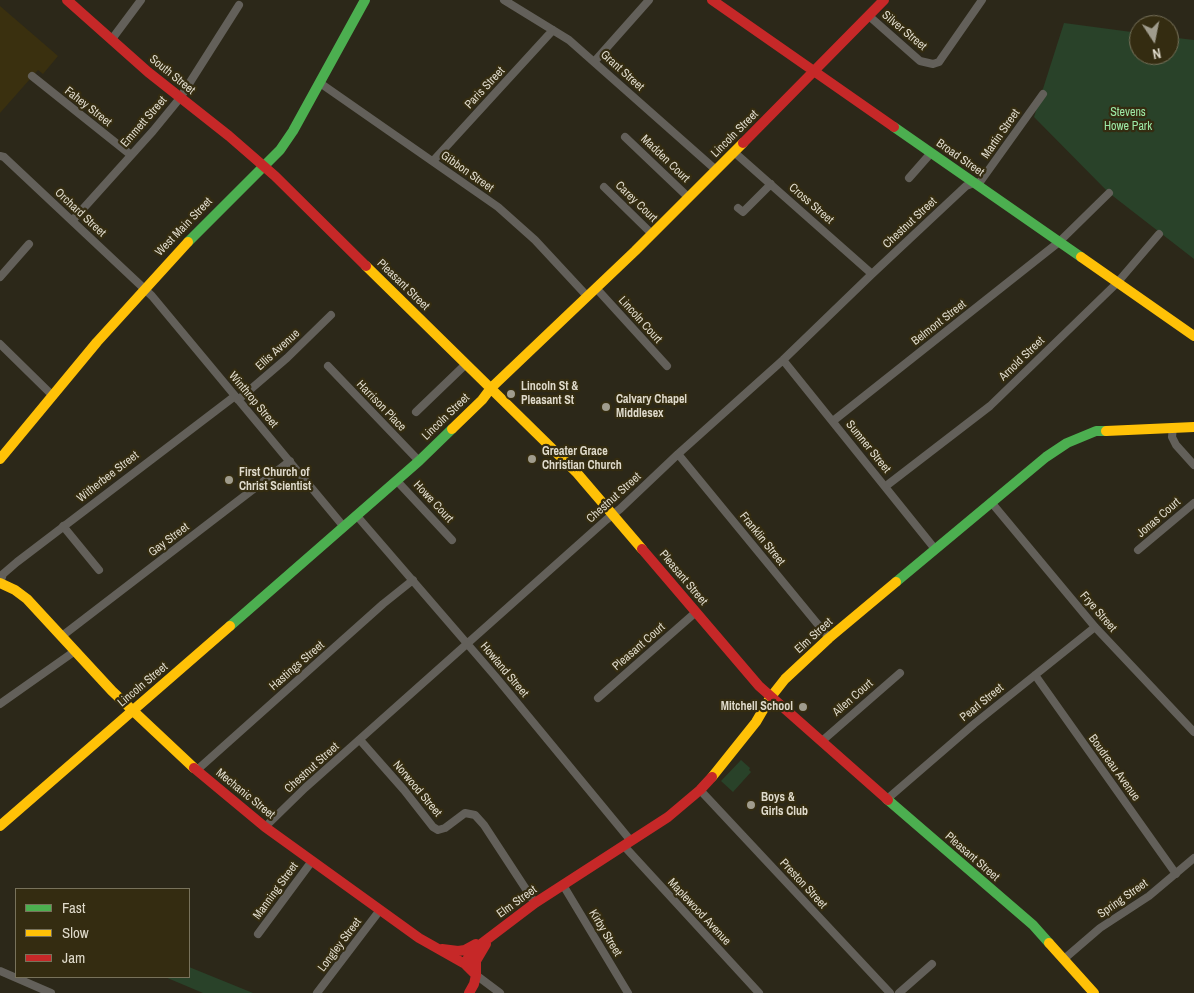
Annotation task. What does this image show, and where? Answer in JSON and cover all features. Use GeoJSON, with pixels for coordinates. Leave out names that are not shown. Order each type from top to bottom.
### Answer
{"type":"FeatureCollection","features":[{"type":"Feature","properties":{"kind":"street","name":"South Street"},"geometry":{"type":"LineString","coordinates":[[67,0],[180,98],[264,166]]}},
{"type":"Feature","properties":{"kind":"street"},"geometry":{"type":"LineString","coordinates":[[112,39],[140,0]]}},
{"type":"Feature","properties":{"kind":"street","name":"West Main Street"},"geometry":{"type":"LineString","coordinates":[[0,459],[144,288],[286,142],[365,0]]}},
{"type":"Feature","properties":{"kind":"street","name":"Grant Street"},"geometry":{"type":"LineString","coordinates":[[504,0],[569,40],[716,170]]}},
{"type":"Feature","properties":{"kind":"street"},"geometry":{"type":"LineString","coordinates":[[594,62],[649,0]]}},
{"type":"Feature","properties":{"kind":"street","name":"Broad Street"},"geometry":{"type":"LineString","coordinates":[[712,0],[1194,336]]}},
{"type":"Feature","properties":{"kind":"street","name":"Lincoln Street"},"geometry":{"type":"LineString","coordinates":[[0,826],[419,461],[482,400],[491,388],[652,234],[884,0]]}},
{"type":"Feature","properties":{"kind":"street","name":"Silver Street"},"geometry":{"type":"LineString","coordinates":[[869,16],[920,60],[933,64],[939,62],[982,0]]}},
{"type":"Feature","properties":{"kind":"street","name":"Emmett Street"},"geometry":{"type":"LineString","coordinates":[[72,221],[180,98],[239,5]]}},
{"type":"Feature","properties":{"kind":"street","name":"Paris Street"},"geometry":{"type":"LineString","coordinates":[[433,161],[553,30]]}},
{"type":"Feature","properties":{"kind":"street","name":"Fahey Street"},"geometry":{"type":"LineString","coordinates":[[32,76],[131,155]]}},
{"type":"Feature","properties":{"kind":"street","name":"Gibbon Street"},"geometry":{"type":"LineString","coordinates":[[320,83],[498,207],[535,240],[587,296]]}},
{"type":"Feature","properties":{"kind":"street","name":"Martin Street"},"geometry":{"type":"LineString","coordinates":[[974,183],[980,182],[1043,94]]}},
{"type":"Feature","properties":{"kind":"street","name":"Madden Court"},"geometry":{"type":"LineString","coordinates":[[625,137],[688,197]]}},
{"type":"Feature","properties":{"kind":"street","name":"Cross Street"},"geometry":{"type":"LineString","coordinates":[[734,152],[872,274]]}},
{"type":"Feature","properties":{"kind":"street"},"geometry":{"type":"LineString","coordinates":[[909,178],[931,153]]}},
{"type":"Feature","properties":{"kind":"street","name":"Orchard Street"},"geometry":{"type":"LineString","coordinates":[[0,156],[4,157],[144,288]]}},
{"type":"Feature","properties":{"kind":"street","name":"Pleasant Street"},"geometry":{"type":"LineString","coordinates":[[264,166],[577,473],[770,698],[1003,899],[1064,959],[1094,993]]}},
{"type":"Feature","properties":{"kind":"street","name":"Chestnut Street"},"geometry":{"type":"LineString","coordinates":[[265,827],[305,788],[783,360],[966,186],[974,183]]}},
{"type":"Feature","properties":{"kind":"street"},"geometry":{"type":"LineString","coordinates":[[738,208],[743,212],[771,184]]}},
{"type":"Feature","properties":{"kind":"street","name":"Carey Court"},"geometry":{"type":"LineString","coordinates":[[604,187],[652,234]]}},
{"type":"Feature","properties":{"kind":"street","name":"Belmont Street"},"geometry":{"type":"LineString","coordinates":[[833,421],[1059,242],[1109,193]]}},
{"type":"Feature","properties":{"kind":"street","name":"Arnold Street"},"geometry":{"type":"LineString","coordinates":[[886,486],[990,406],[1117,283],[1159,234]]}},
{"type":"Feature","properties":{"kind":"street"},"geometry":{"type":"LineString","coordinates":[[0,277],[29,244]]}},
{"type":"Feature","properties":{"kind":"street","name":"Winthrop Street"},"geometry":{"type":"LineString","coordinates":[[144,288],[344,526]]}},
{"type":"Feature","properties":{"kind":"street","name":"Lincoln Court"},"geometry":{"type":"LineString","coordinates":[[596,288],[667,366]]}},
{"type":"Feature","properties":{"kind":"street","name":"Ellis Avenue"},"geometry":{"type":"LineString","coordinates":[[237,398],[287,358],[330,315]]}},
{"type":"Feature","properties":{"kind":"street"},"geometry":{"type":"LineString","coordinates":[[0,344],[53,396]]}},
{"type":"Feature","properties":{"kind":"street","name":"Sumner Street"},"geometry":{"type":"LineString","coordinates":[[783,360],[935,549]]}},
{"type":"Feature","properties":{"kind":"street"},"geometry":{"type":"LineString","coordinates":[[416,412],[466,364]]}},
{"type":"Feature","properties":{"kind":"street","name":"Harrison Place"},"geometry":{"type":"LineString","coordinates":[[328,366],[419,461]]}},
{"type":"Feature","properties":{"kind":"street","name":"Witherbee Street"},"geometry":{"type":"LineString","coordinates":[[0,583],[3,574],[63,526],[237,398]]}},
{"type":"Feature","properties":{"kind":"street"},"geometry":{"type":"LineString","coordinates":[[1173,427],[1172,437],[1176,445],[1194,465]]}},
{"type":"Feature","properties":{"kind":"street","name":"Elm Street"},"geometry":{"type":"LineString","coordinates":[[466,964],[471,952],[535,903],[668,816],[700,790],[730,756],[756,722],[770,698],[786,679],[829,638],[1052,453],[1085,434],[1104,430],[1194,428]]}},
{"type":"Feature","properties":{"kind":"street","name":"Franklin Street"},"geometry":{"type":"LineString","coordinates":[[678,454],[829,638]]}},
{"type":"Feature","properties":{"kind":"street","name":"Gay Street"},"geometry":{"type":"LineString","coordinates":[[62,636],[290,461]]}},
{"type":"Feature","properties":{"kind":"street","name":"Howe Court"},"geometry":{"type":"LineString","coordinates":[[397,481],[452,540]]}},
{"type":"Feature","properties":{"kind":"street","name":"Frye Street"},"geometry":{"type":"LineString","coordinates":[[991,502],[1095,627],[1194,732]]}},
{"type":"Feature","properties":{"kind":"street","name":"Jonas Court"},"geometry":{"type":"LineString","coordinates":[[1138,550],[1194,503]]}},
{"type":"Feature","properties":{"kind":"street","name":"Howland Street"},"geometry":{"type":"LineString","coordinates":[[357,516],[468,644],[628,843]]}},
{"type":"Feature","properties":{"kind":"street"},"geometry":{"type":"LineString","coordinates":[[63,526],[99,570]]}},
{"type":"Feature","properties":{"kind":"street","name":"Hastings Street"},"geometry":{"type":"LineString","coordinates":[[197,770],[383,604],[413,580]]}},
{"type":"Feature","properties":{"kind":"street","name":"Mechanic Street"},"geometry":{"type":"LineString","coordinates":[[0,583],[15,590],[27,599],[112,692],[197,770],[265,827],[419,938],[466,964],[476,975],[500,993]]}},
{"type":"Feature","properties":{"kind":"street","name":"Pleasant Court"},"geometry":{"type":"LineString","coordinates":[[598,698],[696,612]]}},
{"type":"Feature","properties":{"kind":"street","name":"Pearl Street"},"geometry":{"type":"LineString","coordinates":[[886,800],[974,724],[1095,627]]}},
{"type":"Feature","properties":{"kind":"street"},"geometry":{"type":"LineString","coordinates":[[0,704],[75,651]]}},
{"type":"Feature","properties":{"kind":"street","name":"Allen Court"},"geometry":{"type":"LineString","coordinates":[[822,741],[900,673]]}},
{"type":"Feature","properties":{"kind":"street","name":"Boudreau Avenue"},"geometry":{"type":"LineString","coordinates":[[1035,674],[1176,874]]}},
{"type":"Feature","properties":{"kind":"street","name":"Norwood Street"},"geometry":{"type":"LineString","coordinates":[[360,740],[404,790],[433,827],[438,830],[445,828],[464,813],[475,815],[484,824],[535,903]]}},
{"type":"Feature","properties":{"kind":"street","name":"Preston Street"},"geometry":{"type":"LineString","coordinates":[[700,790],[890,993]]}},
{"type":"Feature","properties":{"kind":"street","name":"Maplewood Avenue"},"geometry":{"type":"LineString","coordinates":[[628,843],[759,993]]}},
{"type":"Feature","properties":{"kind":"street","name":"Spring Street"},"geometry":{"type":"LineString","coordinates":[[1064,959],[1100,928],[1149,896],[1194,858]]}},
{"type":"Feature","properties":{"kind":"street","name":"Manning Street"},"geometry":{"type":"LineString","coordinates":[[258,934],[312,861]]}},
{"type":"Feature","properties":{"kind":"street","name":"Kirby Street"},"geometry":{"type":"LineString","coordinates":[[563,885],[628,993]]}},
{"type":"Feature","properties":{"kind":"street","name":"Longley Street"},"geometry":{"type":"LineString","coordinates":[[317,993],[380,910]]}},
{"type":"Feature","properties":{"kind":"street","name":"Elm Street"},"geometry":{"type":"LineString","coordinates":[[434,946],[446,950],[465,950],[490,938]]}},
{"type":"Feature","properties":{"kind":"street","name":"Elm Street"},"geometry":{"type":"LineString","coordinates":[[469,993],[476,975],[476,961],[490,938]]}},
{"type":"Feature","properties":{"kind":"street"},"geometry":{"type":"LineString","coordinates":[[899,993],[932,964]]}},
{"type":"Feature","properties":{"kind":"street"},"geometry":{"type":"LineString","coordinates":[[0,971],[15,977]]}},
{"type":"Feature","properties":{"kind":"street"},"geometry":{"type":"LineString","coordinates":[[16,978],[51,993]]}},
{"type":"Feature","properties":{"kind":"shaded area"},"geometry":{"type":"Polygon","coordinates":[[[0,6],[58,56],[43,74],[38,70],[0,113],[0,6]]]}},
{"type":"Feature","properties":{"kind":"green space","name":"Stevens Howe Park"},"geometry":{"type":"Polygon","coordinates":[[[1064,23],[1129,32],[1129,65],[1179,65],[1179,38],[1194,40],[1194,259],[1109,193],[1034,117],[1064,23]]]}},
{"type":"Feature","properties":{"kind":"green space"},"geometry":{"type":"Polygon","coordinates":[[[741,760],[750,768],[751,772],[733,792],[721,781],[741,760]]]}},
{"type":"Feature","properties":{"kind":"green space"},"geometry":{"type":"Polygon","coordinates":[[[190,967],[253,993],[203,993],[167,978],[190,978],[190,967]]]}},
{"type":"Feature","properties":{"kind":"traffic: fast"},"geometry":{"type":"LineString","coordinates":[[188,242],[280,150],[293,131],[365,0]]}},
{"type":"Feature","properties":{"kind":"traffic: fast"},"geometry":{"type":"LineString","coordinates":[[894,127],[1081,257]]}},
{"type":"Feature","properties":{"kind":"traffic: fast"},"geometry":{"type":"LineString","coordinates":[[230,626],[419,461],[452,429]]}},
{"type":"Feature","properties":{"kind":"traffic: fast"},"geometry":{"type":"LineString","coordinates":[[896,582],[1046,457],[1067,443],[1096,431],[1106,431]]}},
{"type":"Feature","properties":{"kind":"traffic: fast"},"geometry":{"type":"LineString","coordinates":[[888,800],[1033,925],[1049,943]]}},
{"type":"Feature","properties":{"kind":"traffic: slow"},"geometry":{"type":"LineString","coordinates":[[452,429],[482,400],[491,388],[635,251],[743,143]]}},
{"type":"Feature","properties":{"kind":"traffic: slow"},"geometry":{"type":"LineString","coordinates":[[0,459],[97,342],[188,242]]}},
{"type":"Feature","properties":{"kind":"traffic: slow"},"geometry":{"type":"LineString","coordinates":[[1081,257],[1194,336]]}},
{"type":"Feature","properties":{"kind":"traffic: slow"},"geometry":{"type":"LineString","coordinates":[[366,266],[577,473],[642,549]]}},
{"type":"Feature","properties":{"kind":"traffic: slow"},"geometry":{"type":"LineString","coordinates":[[1106,431],[1194,427]]}},
{"type":"Feature","properties":{"kind":"traffic: slow"},"geometry":{"type":"LineString","coordinates":[[712,777],[756,722],[770,698],[785,679],[829,638],[896,582]]}},
{"type":"Feature","properties":{"kind":"traffic: slow"},"geometry":{"type":"LineString","coordinates":[[0,583],[15,590],[27,599],[112,691],[194,768]]}},
{"type":"Feature","properties":{"kind":"traffic: slow"},"geometry":{"type":"LineString","coordinates":[[0,826],[230,626]]}},
{"type":"Feature","properties":{"kind":"traffic: slow"},"geometry":{"type":"LineString","coordinates":[[1049,943],[1094,993]]}},
{"type":"Feature","properties":{"kind":"traffic: jam"},"geometry":{"type":"LineString","coordinates":[[67,0],[148,72],[229,136],[275,176],[366,266]]}},
{"type":"Feature","properties":{"kind":"traffic: jam"},"geometry":{"type":"LineString","coordinates":[[712,0],[894,127]]}},
{"type":"Feature","properties":{"kind":"traffic: jam"},"geometry":{"type":"LineString","coordinates":[[743,143],[884,0]]}},
{"type":"Feature","properties":{"kind":"traffic: jam"},"geometry":{"type":"LineString","coordinates":[[642,549],[759,686],[888,800]]}},
{"type":"Feature","properties":{"kind":"traffic: jam"},"geometry":{"type":"LineString","coordinates":[[194,768],[265,827],[419,938],[465,964],[476,975]]}},
{"type":"Feature","properties":{"kind":"traffic: jam"},"geometry":{"type":"LineString","coordinates":[[465,964],[471,952],[535,903],[668,817],[700,790],[712,777]]}},
{"type":"Feature","properties":{"kind":"traffic: jam"},"geometry":{"type":"LineString","coordinates":[[442,949],[465,950],[476,944]]}},
{"type":"Feature","properties":{"kind":"traffic: jam"},"geometry":{"type":"LineString","coordinates":[[469,993],[476,975],[476,961],[486,944]]}},
{"type":"Feature","properties":{"kind":"place","name":"Lincoln St & Pleasant St"},"geometry":{"type":"Point","coordinates":[511,394]}},
{"type":"Feature","properties":{"kind":"place","name":"Calvary Chapel Middlesex"},"geometry":{"type":"Point","coordinates":[606,407]}},
{"type":"Feature","properties":{"kind":"place","name":"Greater Grace Christian Church"},"geometry":{"type":"Point","coordinates":[532,459]}},
{"type":"Feature","properties":{"kind":"place","name":"First Church of Christ Scientist"},"geometry":{"type":"Point","coordinates":[229,480]}},
{"type":"Feature","properties":{"kind":"place","name":"Mitchell School"},"geometry":{"type":"Point","coordinates":[803,707]}},
{"type":"Feature","properties":{"kind":"place","name":"Boys & Girls Club"},"geometry":{"type":"Point","coordinates":[751,805]}}]}
